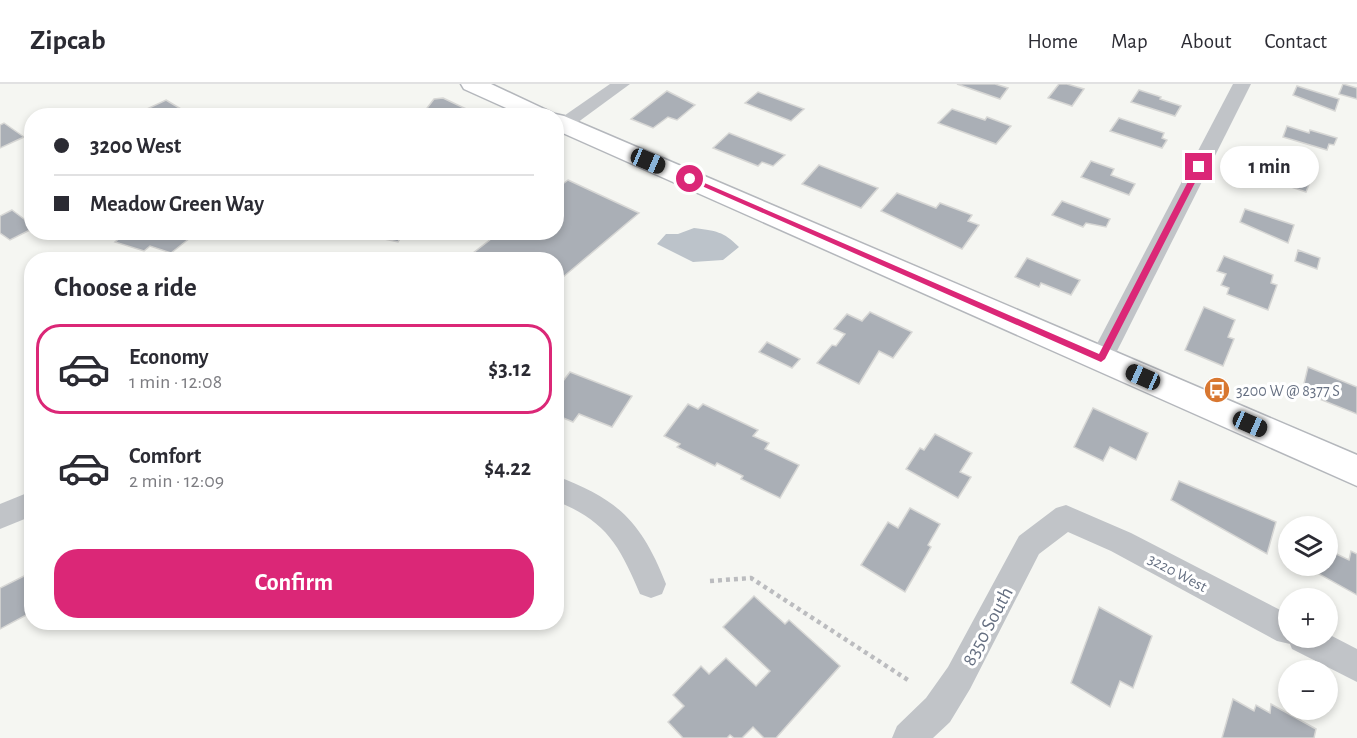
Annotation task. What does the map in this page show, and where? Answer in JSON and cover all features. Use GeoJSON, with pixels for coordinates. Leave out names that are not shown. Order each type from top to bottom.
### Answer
{"type":"FeatureCollection","features":[{"type":"Feature","properties":{"kind":"street"},"geometry":{"type":"LineString","coordinates":[[472,84],[527,108]]}},
{"type":"Feature","properties":{"kind":"street"},"geometry":{"type":"LineString","coordinates":[[564,115],[621,84]]}},
{"type":"Feature","properties":{"kind":"street"},"geometry":{"type":"LineString","coordinates":[[1101,359],[1242,84]]}},
{"type":"Feature","properties":{"kind":"street"},"geometry":{"type":"LineString","coordinates":[[564,124],[1357,471]]}},
{"type":"Feature","properties":{"kind":"street"},"geometry":{"type":"LineString","coordinates":[[564,492],[597,506],[619,525],[639,550],[651,584]]}},
{"type":"Feature","properties":{"kind":"street"},"geometry":{"type":"LineString","coordinates":[[0,517],[24,506]]}},
{"type":"Feature","properties":{"kind":"street","name":"3220 West"},"geometry":{"type":"LineString","coordinates":[[1066,517],[1121,542],[1278,625]]}},
{"type":"Feature","properties":{"kind":"street","name":"8350 South"},"geometry":{"type":"LineString","coordinates":[[909,738],[938,710],[960,678],[1029,545],[1066,517]]}},
{"type":"Feature","properties":{"kind":"street"},"geometry":{"type":"LineString","coordinates":[[1322,648],[1357,666]]}},
{"type":"Feature","properties":{"kind":"path"},"geometry":{"type":"LineString","coordinates":[[710,581],[751,579],[910,682]]}},
{"type":"Feature","properties":{"kind":"shaded area"},"geometry":{"type":"Polygon","coordinates":[[[694,228],[719,233],[739,247],[723,260],[693,262],[657,244],[666,234],[678,234],[694,228]]]}},
{"type":"Feature","properties":{"kind":"building"},"geometry":{"type":"Polygon","coordinates":[[[957,84],[995,84],[1008,88],[1000,99],[957,84]]]}},
{"type":"Feature","properties":{"kind":"building"},"geometry":{"type":"Polygon","coordinates":[[[1059,84],[1084,89],[1072,106],[1048,98],[1059,84]]]}},
{"type":"Feature","properties":{"kind":"building"},"geometry":{"type":"Polygon","coordinates":[[[1343,84],[1357,88],[1357,99],[1339,94],[1343,84]]]}},
{"type":"Feature","properties":{"kind":"building"},"geometry":{"type":"Polygon","coordinates":[[[1297,86],[1339,99],[1335,111],[1293,95],[1297,86]]]}},
{"type":"Feature","properties":{"kind":"building"},"geometry":{"type":"Polygon","coordinates":[[[1139,90],[1181,106],[1175,116],[1131,102],[1139,90]]]}},
{"type":"Feature","properties":{"kind":"building"},"geometry":{"type":"Polygon","coordinates":[[[667,91],[695,105],[677,120],[668,117],[653,128],[631,119],[667,91]]]}},
{"type":"Feature","properties":{"kind":"building"},"geometry":{"type":"Polygon","coordinates":[[[758,92],[804,109],[791,121],[745,103],[758,92]]]}},
{"type":"Feature","properties":{"kind":"building"},"geometry":{"type":"Polygon","coordinates":[[[443,98],[464,108],[427,108],[434,99],[443,98]]]}},
{"type":"Feature","properties":{"kind":"building"},"geometry":{"type":"Polygon","coordinates":[[[166,100],[179,108],[149,108],[166,100]]]}},
{"type":"Feature","properties":{"kind":"building"},"geometry":{"type":"Polygon","coordinates":[[[952,109],[985,120],[987,117],[1011,126],[996,144],[938,123],[952,109]]]}},
{"type":"Feature","properties":{"kind":"building"},"geometry":{"type":"Polygon","coordinates":[[[1119,118],[1164,133],[1162,138],[1167,140],[1162,148],[1110,131],[1119,118]]]}},
{"type":"Feature","properties":{"kind":"building"},"geometry":{"type":"Polygon","coordinates":[[[4,123],[24,137],[0,148],[0,125],[4,123]]]}},
{"type":"Feature","properties":{"kind":"building"},"geometry":{"type":"Polygon","coordinates":[[[1287,126],[1337,138],[1334,145],[1329,144],[1327,150],[1283,137],[1287,126]]]}},
{"type":"Feature","properties":{"kind":"building"},"geometry":{"type":"Polygon","coordinates":[[[729,133],[785,155],[773,166],[762,162],[758,166],[713,148],[729,133]]]}},
{"type":"Feature","properties":{"kind":"building"},"geometry":{"type":"Polygon","coordinates":[[[1091,161],[1114,169],[1111,175],[1135,184],[1129,195],[1081,177],[1091,161]]]}},
{"type":"Feature","properties":{"kind":"building"},"geometry":{"type":"Polygon","coordinates":[[[819,165],[878,188],[861,208],[802,184],[819,165]]]}},
{"type":"Feature","properties":{"kind":"building"},"geometry":{"type":"Polygon","coordinates":[[[1265,165],[1312,177],[1306,192],[1259,176],[1265,165]]]}},
{"type":"Feature","properties":{"kind":"building"},"geometry":{"type":"Polygon","coordinates":[[[568,180],[639,213],[564,276],[564,252],[474,252],[490,240],[564,240],[564,183],[568,180]]]}},
{"type":"Feature","properties":{"kind":"building"},"geometry":{"type":"Polygon","coordinates":[[[897,193],[936,208],[940,203],[972,215],[968,221],[979,225],[962,249],[881,211],[897,193]]]}},
{"type":"Feature","properties":{"kind":"building"},"geometry":{"type":"Polygon","coordinates":[[[1062,201],[1110,219],[1106,227],[1086,223],[1083,227],[1052,215],[1062,201]]]}},
{"type":"Feature","properties":{"kind":"building"},"geometry":{"type":"Polygon","coordinates":[[[1245,209],[1294,225],[1288,243],[1240,222],[1245,209]]]}},
{"type":"Feature","properties":{"kind":"building"},"geometry":{"type":"Polygon","coordinates":[[[12,210],[24,219],[24,233],[10,240],[0,233],[0,216],[12,210]]]}},
{"type":"Feature","properties":{"kind":"building"},"geometry":{"type":"Polygon","coordinates":[[[117,240],[187,240],[172,252],[150,246],[144,251],[115,242],[117,240]]]}},
{"type":"Feature","properties":{"kind":"building"},"geometry":{"type":"Polygon","coordinates":[[[1298,250],[1320,258],[1317,269],[1295,261],[1298,250]]]}},
{"type":"Feature","properties":{"kind":"building"},"geometry":{"type":"Polygon","coordinates":[[[1224,256],[1273,275],[1271,283],[1277,285],[1268,310],[1227,294],[1229,288],[1221,285],[1226,274],[1217,271],[1224,256]]]}},
{"type":"Feature","properties":{"kind":"building"},"geometry":{"type":"Polygon","coordinates":[[[1027,258],[1080,280],[1071,295],[1041,283],[1039,287],[1015,277],[1027,258]]]}},
{"type":"Feature","properties":{"kind":"building"},"geometry":{"type":"Polygon","coordinates":[[[1204,307],[1235,320],[1228,337],[1234,339],[1223,366],[1185,350],[1204,307]]]}},
{"type":"Feature","properties":{"kind":"building"},"geometry":{"type":"Polygon","coordinates":[[[870,312],[912,332],[893,358],[879,351],[859,384],[817,363],[832,345],[836,346],[845,334],[834,329],[847,314],[862,321],[870,312]]]}},
{"type":"Feature","properties":{"kind":"building"},"geometry":{"type":"Polygon","coordinates":[[[767,342],[800,359],[792,368],[759,352],[767,342]]]}},
{"type":"Feature","properties":{"kind":"building"},"geometry":{"type":"Polygon","coordinates":[[[1308,367],[1357,387],[1357,414],[1302,392],[1308,367]]]}},
{"type":"Feature","properties":{"kind":"building"},"geometry":{"type":"Polygon","coordinates":[[[570,372],[632,396],[612,427],[579,414],[573,422],[564,418],[564,380],[570,372]]]}},
{"type":"Feature","properties":{"kind":"building"},"geometry":{"type":"Polygon","coordinates":[[[688,404],[698,409],[703,404],[758,430],[753,436],[769,443],[765,449],[799,465],[780,498],[741,479],[743,476],[717,463],[715,466],[677,447],[680,444],[664,436],[688,404]]]}},
{"type":"Feature","properties":{"kind":"building"},"geometry":{"type":"Polygon","coordinates":[[[1093,408],[1148,433],[1136,460],[1110,447],[1103,461],[1074,447],[1093,408]]]}},
{"type":"Feature","properties":{"kind":"building"},"geometry":{"type":"Polygon","coordinates":[[[935,434],[972,453],[960,472],[971,477],[958,498],[906,469],[920,448],[924,450],[935,434]]]}},
{"type":"Feature","properties":{"kind":"building"},"geometry":{"type":"Polygon","coordinates":[[[1179,481],[1276,522],[1267,554],[1171,500],[1179,481]]]}},
{"type":"Feature","properties":{"kind":"building"},"geometry":{"type":"Polygon","coordinates":[[[910,508],[940,524],[928,545],[931,547],[905,592],[861,565],[888,522],[898,528],[910,508]]]}},
{"type":"Feature","properties":{"kind":"building"},"geometry":{"type":"Polygon","coordinates":[[[1351,551],[1357,554],[1357,595],[1323,576],[1338,576],[1338,555],[1349,560],[1351,551]]]}},
{"type":"Feature","properties":{"kind":"building"},"geometry":{"type":"Polygon","coordinates":[[[24,576],[24,616],[0,629],[0,588],[24,576]]]}},
{"type":"Feature","properties":{"kind":"building"},"geometry":{"type":"Polygon","coordinates":[[[754,596],[785,624],[789,620],[840,666],[776,738],[764,738],[753,727],[742,738],[734,738],[730,735],[727,738],[683,738],[668,722],[684,706],[673,695],[701,666],[709,674],[726,658],[756,686],[770,671],[723,627],[754,596]]]}},
{"type":"Feature","properties":{"kind":"building"},"geometry":{"type":"Polygon","coordinates":[[[1099,607],[1152,636],[1133,688],[1120,681],[1110,707],[1071,683],[1099,607]]]}},
{"type":"Feature","properties":{"kind":"building"},"geometry":{"type":"Polygon","coordinates":[[[1233,699],[1254,711],[1256,705],[1270,713],[1271,704],[1278,708],[1278,720],[1300,720],[1316,729],[1314,738],[1222,738],[1233,699]]]}},
{"type":"Feature","properties":{"kind":"place","name":"3200 W @ 8377 S"},"geometry":{"type":"Point","coordinates":[1217,390]}},
{"type":"Feature","properties":{"kind":"route"},"geometry":{"type":"LineString","coordinates":[[690,179],[1101,359],[1199,167]]}}]}
